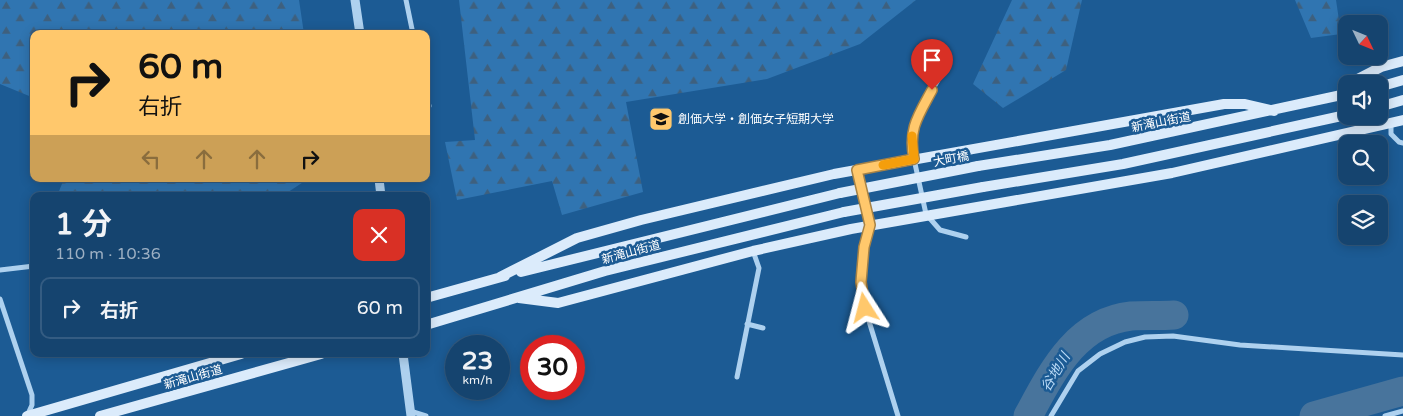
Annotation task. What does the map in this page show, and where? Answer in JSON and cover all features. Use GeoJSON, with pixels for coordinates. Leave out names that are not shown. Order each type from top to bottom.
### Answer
{"type":"FeatureCollection","features":[{"type":"Feature","properties":{"kind":"main road"},"geometry":{"type":"LineString","coordinates":[[1365,75],[1381,67],[1403,61]]}},
{"type":"Feature","properties":{"kind":"main road"},"geometry":{"type":"LineString","coordinates":[[1388,84],[1403,80]]}},
{"type":"Feature","properties":{"kind":"main road"},"geometry":{"type":"LineString","coordinates":[[1315,101],[1338,89]]}},
{"type":"Feature","properties":{"kind":"main road","name":"新滝山街道"},"geometry":{"type":"LineString","coordinates":[[978,166],[1110,145],[1338,96]]}},
{"type":"Feature","properties":{"kind":"main road"},"geometry":{"type":"LineString","coordinates":[[1388,104],[1403,100]]}},
{"type":"Feature","properties":{"kind":"main road"},"geometry":{"type":"LineString","coordinates":[[500,277],[577,238],[641,220],[857,170],[1224,104],[1246,104],[1274,111]]}},
{"type":"Feature","properties":{"kind":"main road","name":"新滝山街道"},"geometry":{"type":"LineString","coordinates":[[430,324],[614,269],[844,212],[1123,164],[1338,116]]}},
{"type":"Feature","properties":{"kind":"main road"},"geometry":{"type":"LineString","coordinates":[[519,298],[558,303],[753,251],[870,225],[1172,173],[1403,120]]}},
{"type":"Feature","properties":{"kind":"main road","name":"大町橋"},"geometry":{"type":"LineString","coordinates":[[840,193],[978,166]]}},
{"type":"Feature","properties":{"kind":"main road","name":"新滝山街道"},"geometry":{"type":"LineString","coordinates":[[430,297],[598,251],[840,193]]}},
{"type":"Feature","properties":{"kind":"main road","name":"新滝山街道"},"geometry":{"type":"LineString","coordinates":[[27,416],[231,357]]}},
{"type":"Feature","properties":{"kind":"main road","name":"新滝山街道"},"geometry":{"type":"LineString","coordinates":[[100,416],[310,357]]}},
{"type":"Feature","properties":{"kind":"street"},"geometry":{"type":"LineString","coordinates":[[355,0],[359,30]]}},
{"type":"Feature","properties":{"kind":"street"},"geometry":{"type":"LineString","coordinates":[[406,0],[412,30]]}},
{"type":"Feature","properties":{"kind":"street"},"geometry":{"type":"LineString","coordinates":[[942,73],[913,124],[911,143],[926,214],[940,230],[966,237]]}},
{"type":"Feature","properties":{"kind":"street"},"geometry":{"type":"LineString","coordinates":[[1391,123],[1391,134],[1398,142],[1403,143]]}},
{"type":"Feature","properties":{"kind":"street"},"geometry":{"type":"LineString","coordinates":[[857,170],[870,225],[864,247],[862,291],[865,308],[898,416]]}},
{"type":"Feature","properties":{"kind":"street"},"geometry":{"type":"LineString","coordinates":[[737,377],[758,268],[753,251]]}},
{"type":"Feature","properties":{"kind":"street"},"geometry":{"type":"LineString","coordinates":[[0,270],[30,266]]}},
{"type":"Feature","properties":{"kind":"street"},"geometry":{"type":"LineString","coordinates":[[0,299],[32,395],[32,406],[27,416]]}},
{"type":"Feature","properties":{"kind":"street"},"geometry":{"type":"LineString","coordinates":[[747,324],[763,328]]}},
{"type":"Feature","properties":{"kind":"street"},"geometry":{"type":"LineString","coordinates":[[1051,416],[1078,371],[1100,354],[1125,342],[1145,337],[1180,337],[1240,344],[1403,354]]}},
{"type":"Feature","properties":{"kind":"street"},"geometry":{"type":"LineString","coordinates":[[403,357],[410,414],[426,416]]}},
{"type":"Feature","properties":{"kind":"street"},"geometry":{"type":"LineString","coordinates":[[1385,416],[1403,411]]}},
{"type":"Feature","properties":{"kind":"green space"},"geometry":{"type":"Polygon","coordinates":[[[0,0],[299,0],[303,30],[30,30],[30,96],[0,84],[0,0]]]}},
{"type":"Feature","properties":{"kind":"green space"},"geometry":{"type":"Polygon","coordinates":[[[459,0],[916,0],[860,44],[767,79],[626,102],[643,192],[562,215],[552,181],[457,200],[445,142],[475,140],[459,0]]]}},
{"type":"Feature","properties":{"kind":"green space"},"geometry":{"type":"Polygon","coordinates":[[[1012,0],[1082,0],[1066,70],[1003,108],[973,84],[1012,0]]]}},
{"type":"Feature","properties":{"kind":"green space"},"geometry":{"type":"Polygon","coordinates":[[[1295,0],[1336,0],[1338,34],[1311,38],[1295,0]]]}},
{"type":"Feature","properties":{"kind":"green space"},"geometry":{"type":"Polygon","coordinates":[[[63,182],[303,182],[288,192],[59,192],[63,182]]]}},
{"type":"Feature","properties":{"kind":"waterway","name":"谷地川"},"geometry":{"type":"LineString","coordinates":[[1028,416],[1046,383],[1068,352],[1095,328],[1112,320],[1131,316],[1174,315]]}},
{"type":"Feature","properties":{"kind":"waterway","name":"谷地川"},"geometry":{"type":"LineString","coordinates":[[1314,416],[1403,391]]}},
{"type":"Feature","properties":{"kind":"slow traffic"},"geometry":{"type":"LineString","coordinates":[[883,165],[914,159],[911,143],[912,136]]}},
{"type":"Feature","properties":{"kind":"place","name":"創価大学・創価女子短期大学"},"geometry":{"type":"Point","coordinates":[661,119]}},
{"type":"Feature","properties":{"kind":"route"},"geometry":{"type":"LineString","coordinates":[[865,308],[861,282],[864,247],[870,225],[857,170],[914,159],[911,143],[913,124],[932,90]]}}]}
